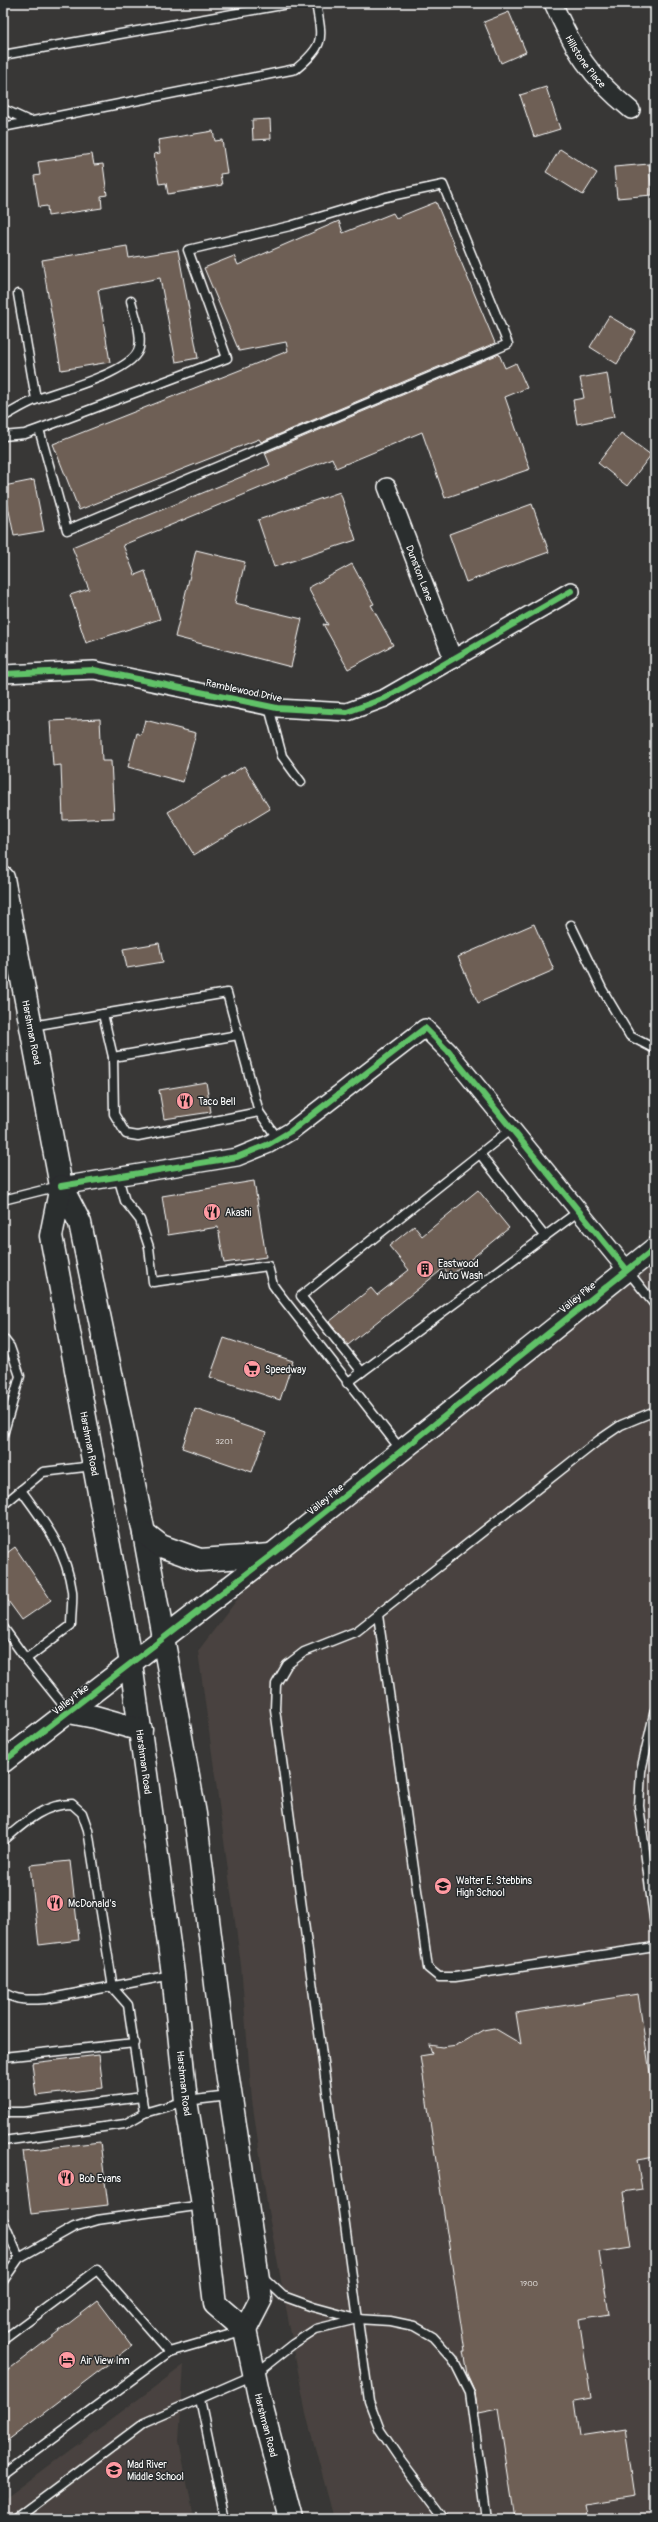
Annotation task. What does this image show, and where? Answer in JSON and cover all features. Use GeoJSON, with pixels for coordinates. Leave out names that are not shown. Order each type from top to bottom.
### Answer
{"type":"FeatureCollection","features":[{"type":"Feature","properties":{"kind":"main road","name":"Harshman Road"},"geometry":{"type":"LineString","coordinates":[[3,878],[61,1186],[80,1223],[144,1533],[195,1814],[231,2096],[261,2299],[245,2330]]}},
{"type":"Feature","properties":{"kind":"main road","name":"Harshman Road"},"geometry":{"type":"LineString","coordinates":[[61,1186],[51,1236],[96,1466],[132,1663],[173,1974],[186,2101],[203,2205],[215,2304],[245,2330],[254,2375],[291,2519]]}},
{"type":"Feature","properties":{"kind":"main road"},"geometry":{"type":"LineString","coordinates":[[144,1533],[160,1546],[200,1560],[271,1555]]}},
{"type":"Feature","properties":{"kind":"main road"},"geometry":{"type":"LineString","coordinates":[[69,1712],[141,1730]]}},
{"type":"Feature","properties":{"kind":"street","name":"Hillstone Place"},"geometry":{"type":"LineString","coordinates":[[553,3],[584,65],[613,95],[631,110]]}},
{"type":"Feature","properties":{"kind":"street","name":"Dunston Lane"},"geometry":{"type":"LineString","coordinates":[[387,487],[453,659]]}},
{"type":"Feature","properties":{"kind":"street","name":"Ramblewood Drive"},"geometry":{"type":"LineString","coordinates":[[3,674],[94,670],[269,707],[347,712],[385,698],[571,591]]}},
{"type":"Feature","properties":{"kind":"street"},"geometry":{"type":"LineString","coordinates":[[61,1186],[237,1157],[278,1139],[425,1028],[448,1051],[627,1270]]}},
{"type":"Feature","properties":{"kind":"street","name":"Valley Pike"},"geometry":{"type":"LineString","coordinates":[[3,1762],[163,1640],[271,1555],[655,1248]]}},
{"type":"Feature","properties":{"kind":"lane"},"geometry":{"type":"LineString","coordinates":[[3,55],[293,3]]}},
{"type":"Feature","properties":{"kind":"lane"},"geometry":{"type":"LineString","coordinates":[[3,127],[296,69],[311,56],[322,37],[316,3]]}},
{"type":"Feature","properties":{"kind":"lane"},"geometry":{"type":"LineString","coordinates":[[3,109],[30,121]]}},
{"type":"Feature","properties":{"kind":"lane"},"geometry":{"type":"LineString","coordinates":[[3,436],[25,434],[226,358],[188,250],[290,226],[386,197],[443,185],[508,344],[67,530],[39,429]]}},
{"type":"Feature","properties":{"kind":"lane"},"geometry":{"type":"LineString","coordinates":[[18,294],[36,399]]}},
{"type":"Feature","properties":{"kind":"lane"},"geometry":{"type":"LineString","coordinates":[[3,417],[36,399],[90,380],[129,363],[139,350],[140,338],[132,301]]}},
{"type":"Feature","properties":{"kind":"lane"},"geometry":{"type":"LineString","coordinates":[[269,707],[282,756],[302,782]]}},
{"type":"Feature","properties":{"kind":"lane"},"geometry":{"type":"LineString","coordinates":[[571,925],[602,989],[630,1036],[655,1049]]}},
{"type":"Feature","properties":{"kind":"lane"},"geometry":{"type":"LineString","coordinates":[[31,1027],[226,992],[259,1112],[278,1139]]}},
{"type":"Feature","properties":{"kind":"lane"},"geometry":{"type":"LineString","coordinates":[[103,1014],[113,1057],[114,1114],[126,1134],[138,1136],[259,1112]]}},
{"type":"Feature","properties":{"kind":"lane"},"geometry":{"type":"LineString","coordinates":[[113,1057],[238,1036]]}},
{"type":"Feature","properties":{"kind":"lane"},"geometry":{"type":"LineString","coordinates":[[362,1372],[301,1296],[511,1129]]}},
{"type":"Feature","properties":{"kind":"lane"},"geometry":{"type":"LineString","coordinates":[[480,1154],[546,1237]]}},
{"type":"Feature","properties":{"kind":"lane"},"geometry":{"type":"LineString","coordinates":[[118,1177],[125,1201],[140,1220],[148,1247],[153,1282],[268,1266],[276,1288],[347,1383],[402,1450]]}},
{"type":"Feature","properties":{"kind":"lane"},"geometry":{"type":"LineString","coordinates":[[3,1200],[61,1186]]}},
{"type":"Feature","properties":{"kind":"lane"},"geometry":{"type":"LineString","coordinates":[[347,1383],[546,1237],[579,1211]]}},
{"type":"Feature","properties":{"kind":"lane"},"geometry":{"type":"LineString","coordinates":[[627,1270],[655,1305]]}},
{"type":"Feature","properties":{"kind":"lane"},"geometry":{"type":"LineString","coordinates":[[3,1435],[20,1376],[4,1341]]}},
{"type":"Feature","properties":{"kind":"lane"},"geometry":{"type":"LineString","coordinates":[[445,2519],[380,2430],[369,2401],[275,1709],[276,1684],[287,1665],[304,1652],[357,1631],[599,1440],[621,1426],[655,1412]]}},
{"type":"Feature","properties":{"kind":"lane"},"geometry":{"type":"LineString","coordinates":[[3,1505],[43,1472],[96,1466]]}},
{"type":"Feature","properties":{"kind":"lane"},"geometry":{"type":"LineString","coordinates":[[21,1490],[51,1533],[64,1556],[72,1592],[70,1625],[26,1660]]}},
{"type":"Feature","properties":{"kind":"lane"},"geometry":{"type":"LineString","coordinates":[[378,1614],[428,1968],[439,1977],[455,1977],[655,1948]]}},
{"type":"Feature","properties":{"kind":"lane"},"geometry":{"type":"LineString","coordinates":[[3,1627],[26,1660],[69,1712]]}},
{"type":"Feature","properties":{"kind":"lane"},"geometry":{"type":"LineString","coordinates":[[655,1710],[641,1771],[639,1806],[655,1926]]}},
{"type":"Feature","properties":{"kind":"lane"},"geometry":{"type":"LineString","coordinates":[[3,1841],[38,1812],[59,1804],[72,1804],[82,1812],[88,1830],[113,1988],[128,2005],[144,2113]]}},
{"type":"Feature","properties":{"kind":"lane"},"geometry":{"type":"LineString","coordinates":[[3,1992],[11,1997],[27,2000],[113,1988],[173,1974]]}},
{"type":"Feature","properties":{"kind":"lane"},"geometry":{"type":"LineString","coordinates":[[3,2057],[134,2043]]}},
{"type":"Feature","properties":{"kind":"lane"},"geometry":{"type":"LineString","coordinates":[[3,2141],[125,2124],[144,2113],[186,2101],[231,2096]]}},
{"type":"Feature","properties":{"kind":"lane"},"geometry":{"type":"LineString","coordinates":[[3,2112],[24,2112],[142,2097]]}},
{"type":"Feature","properties":{"kind":"lane"},"geometry":{"type":"LineString","coordinates":[[3,2281],[18,2258],[74,2227],[97,2220],[203,2205]]}},
{"type":"Feature","properties":{"kind":"lane"},"geometry":{"type":"LineString","coordinates":[[3,2220],[18,2258]]}},
{"type":"Feature","properties":{"kind":"lane"},"geometry":{"type":"LineString","coordinates":[[3,2340],[97,2270],[169,2352]]}},
{"type":"Feature","properties":{"kind":"lane"},"geometry":{"type":"LineString","coordinates":[[258,2272],[283,2296],[357,2319]]}},
{"type":"Feature","properties":{"kind":"lane"},"geometry":{"type":"LineString","coordinates":[[16,2519],[144,2423],[254,2375],[293,2344],[316,2329],[357,2319],[390,2320],[414,2326],[433,2337],[453,2359],[470,2393],[487,2519]]}},
{"type":"Feature","properties":{"kind":"lane"},"geometry":{"type":"LineString","coordinates":[[3,2475],[169,2352],[245,2330]]}},
{"type":"Feature","properties":{"kind":"lane"},"geometry":{"type":"LineString","coordinates":[[200,2398],[225,2519]]}},
{"type":"Feature","properties":{"kind":"shaded area","name":"Walter E. Stebbins High School"},"geometry":{"type":"Polygon","coordinates":[[[655,1248],[655,2519],[334,2519],[306,2414],[268,2211],[252,2100],[241,1965],[198,1651],[271,1555],[655,1248]]]}},
{"type":"Feature","properties":{"kind":"shaded area","name":"Mad River Middle School"},"geometry":{"type":"Polygon","coordinates":[[[184,2365],[179,2441],[194,2519],[3,2519],[3,2500],[184,2365]]]}},
{"type":"Feature","properties":{"kind":"building"},"geometry":{"type":"Polygon","coordinates":[[[509,12],[526,52],[501,63],[484,22],[509,12]]]}},
{"type":"Feature","properties":{"kind":"building"},"geometry":{"type":"Polygon","coordinates":[[[546,87],[560,129],[534,137],[520,95],[546,87]]]}},
{"type":"Feature","properties":{"kind":"building"},"geometry":{"type":"Polygon","coordinates":[[[270,119],[271,139],[253,140],[252,120],[270,119]]]}},
{"type":"Feature","properties":{"kind":"building"},"geometry":{"type":"Polygon","coordinates":[[[213,131],[215,141],[222,140],[227,173],[220,174],[222,185],[168,194],[166,183],[159,184],[154,154],[160,153],[158,140],[213,131]]]}},
{"type":"Feature","properties":{"kind":"building"},"geometry":{"type":"Polygon","coordinates":[[[560,149],[597,173],[583,195],[546,172],[560,149]]]}},
{"type":"Feature","properties":{"kind":"building"},"geometry":{"type":"Polygon","coordinates":[[[92,154],[94,165],[103,164],[107,195],[101,196],[102,208],[48,216],[47,206],[39,207],[34,176],[40,175],[38,162],[92,154]]]}},
{"type":"Feature","properties":{"kind":"building"},"geometry":{"type":"Polygon","coordinates":[[[649,164],[652,195],[617,198],[614,167],[649,164]]]}},
{"type":"Feature","properties":{"kind":"building"},"geometry":{"type":"Polygon","coordinates":[[[436,202],[495,343],[261,442],[259,439],[79,510],[53,444],[288,351],[286,342],[239,351],[204,268],[234,256],[238,265],[339,221],[343,233],[393,213],[396,218],[436,202]]]}},
{"type":"Feature","properties":{"kind":"building"},"geometry":{"type":"Polygon","coordinates":[[[127,246],[129,258],[178,250],[198,358],[176,362],[160,278],[98,290],[110,362],[61,370],[42,260],[127,246]]]}},
{"type":"Feature","properties":{"kind":"building"},"geometry":{"type":"Polygon","coordinates":[[[609,316],[636,332],[617,364],[590,347],[609,316]]]}},
{"type":"Feature","properties":{"kind":"building"},"geometry":{"type":"Polygon","coordinates":[[[499,354],[505,368],[516,363],[527,388],[505,397],[530,469],[445,498],[422,432],[336,468],[332,458],[123,545],[135,575],[145,571],[160,619],[86,643],[70,595],[89,589],[72,547],[270,465],[265,453],[499,354]]]}},
{"type":"Feature","properties":{"kind":"building"},"geometry":{"type":"Polygon","coordinates":[[[607,373],[614,417],[577,424],[573,400],[584,398],[580,378],[607,373]]]}},
{"type":"Feature","properties":{"kind":"building"},"geometry":{"type":"Polygon","coordinates":[[[621,433],[651,455],[627,486],[598,463],[621,433]]]}},
{"type":"Feature","properties":{"kind":"building"},"geometry":{"type":"Polygon","coordinates":[[[34,480],[44,531],[14,536],[4,486],[34,480]]]}},
{"type":"Feature","properties":{"kind":"building"},"geometry":{"type":"Polygon","coordinates":[[[340,492],[356,540],[274,567],[258,520],[340,492]]]}},
{"type":"Feature","properties":{"kind":"building"},"geometry":{"type":"Polygon","coordinates":[[[532,504],[549,552],[466,582],[449,534],[532,504]]]}},
{"type":"Feature","properties":{"kind":"building"},"geometry":{"type":"Polygon","coordinates":[[[196,550],[245,562],[235,603],[302,619],[291,667],[175,637],[196,550]]]}},
{"type":"Feature","properties":{"kind":"building"},"geometry":{"type":"Polygon","coordinates":[[[352,564],[374,604],[371,605],[393,645],[348,669],[323,624],[328,625],[308,588],[352,564]]]}},
{"type":"Feature","properties":{"kind":"building"},"geometry":{"type":"Polygon","coordinates":[[[100,719],[102,761],[111,761],[114,818],[63,820],[61,765],[53,766],[50,721],[100,719]]]}},
{"type":"Feature","properties":{"kind":"building"},"geometry":{"type":"Polygon","coordinates":[[[145,720],[196,733],[183,782],[128,767],[137,733],[141,735],[145,720]]]}},
{"type":"Feature","properties":{"kind":"building"},"geometry":{"type":"Polygon","coordinates":[[[244,766],[270,809],[194,855],[168,812],[244,766]]]}},
{"type":"Feature","properties":{"kind":"building"},"geometry":{"type":"Polygon","coordinates":[[[534,924],[554,970],[478,1003],[458,957],[534,924]]]}},
{"type":"Feature","properties":{"kind":"building"},"geometry":{"type":"Polygon","coordinates":[[[159,943],[163,962],[127,968],[123,949],[159,943]]]}},
{"type":"Feature","properties":{"kind":"building","name":"Taco Bell"},"geometry":{"type":"Polygon","coordinates":[[[206,1082],[211,1112],[164,1119],[159,1090],[206,1082]]]}},
{"type":"Feature","properties":{"kind":"building","name":"Akashi"},"geometry":{"type":"Polygon","coordinates":[[[254,1181],[266,1257],[224,1263],[218,1227],[168,1235],[162,1196],[254,1181]]]}},
{"type":"Feature","properties":{"kind":"building","name":"Eastwood Auto Wash"},"geometry":{"type":"Polygon","coordinates":[[[478,1190],[509,1228],[450,1276],[444,1268],[348,1345],[329,1322],[371,1288],[377,1295],[409,1270],[389,1246],[414,1226],[422,1236],[478,1190]]]}},
{"type":"Feature","properties":{"kind":"building","name":"Speedway"},"geometry":{"type":"Polygon","coordinates":[[[224,1338],[293,1361],[280,1400],[210,1377],[224,1338]]]}},
{"type":"Feature","properties":{"kind":"building"},"geometry":{"type":"Polygon","coordinates":[[[195,1409],[266,1433],[252,1472],[182,1448],[195,1409]]]}},
{"type":"Feature","properties":{"kind":"building"},"geometry":{"type":"Polygon","coordinates":[[[15,1547],[51,1600],[22,1620],[3,1594],[3,1556],[15,1547]]]}},
{"type":"Feature","properties":{"kind":"building","name":"McDonald's"},"geometry":{"type":"Polygon","coordinates":[[[70,1861],[79,1940],[39,1945],[30,1865],[70,1861]]]}},
{"type":"Feature","properties":{"kind":"building"},"geometry":{"type":"Polygon","coordinates":[[[638,1994],[655,2106],[655,2157],[637,2160],[642,2189],[623,2192],[631,2247],[599,2252],[609,2314],[579,2319],[591,2398],[574,2401],[579,2436],[625,2429],[635,2496],[585,2504],[588,2519],[515,2519],[498,2409],[478,2413],[475,2392],[467,2374],[463,2351],[465,2351],[420,2056],[432,2054],[429,2045],[442,2047],[457,2045],[483,2030],[494,2028],[521,2044],[516,2013],[638,1994]]]}},
{"type":"Feature","properties":{"kind":"building"},"geometry":{"type":"Polygon","coordinates":[[[99,2055],[103,2088],[36,2096],[32,2063],[99,2055]]]}},
{"type":"Feature","properties":{"kind":"building","name":"Bob Evans"},"geometry":{"type":"Polygon","coordinates":[[[100,2142],[108,2205],[31,2214],[23,2151],[100,2142]]]}},
{"type":"Feature","properties":{"kind":"building","name":"Air View Inn"},"geometry":{"type":"Polygon","coordinates":[[[98,2301],[132,2346],[3,2444],[3,2374],[98,2301]]]}},
{"type":"Feature","properties":{"kind":"cycle path"},"geometry":{"type":"LineString","coordinates":[[3,674],[94,670],[277,708],[347,712],[385,698],[571,591]]}},
{"type":"Feature","properties":{"kind":"cycle path"},"geometry":{"type":"LineString","coordinates":[[61,1186],[237,1157],[269,1144],[291,1131],[425,1028],[448,1051],[627,1270]]}},
{"type":"Feature","properties":{"kind":"cycle path"},"geometry":{"type":"LineString","coordinates":[[3,1762],[271,1555],[655,1248]]}},
{"type":"Feature","properties":{"kind":"place","name":"Taco Bell"},"geometry":{"type":"Point","coordinates":[185,1101]}},
{"type":"Feature","properties":{"kind":"place","name":"Akashi"},"geometry":{"type":"Point","coordinates":[212,1212]}},
{"type":"Feature","properties":{"kind":"place","name":"Eastwood Auto Wash"},"geometry":{"type":"Point","coordinates":[425,1269]}},
{"type":"Feature","properties":{"kind":"place","name":"Speedway"},"geometry":{"type":"Point","coordinates":[252,1369]}},
{"type":"Feature","properties":{"kind":"place","name":"Walter E. Stebbins High School"},"geometry":{"type":"Point","coordinates":[443,1886]}},
{"type":"Feature","properties":{"kind":"place","name":"McDonald's"},"geometry":{"type":"Point","coordinates":[55,1903]}},
{"type":"Feature","properties":{"kind":"place","name":"Bob Evans"},"geometry":{"type":"Point","coordinates":[66,2178]}},
{"type":"Feature","properties":{"kind":"place","name":"Air View Inn"},"geometry":{"type":"Point","coordinates":[67,2360]}},
{"type":"Feature","properties":{"kind":"place","name":"Mad River Middle School"},"geometry":{"type":"Point","coordinates":[114,2470]}}]}
